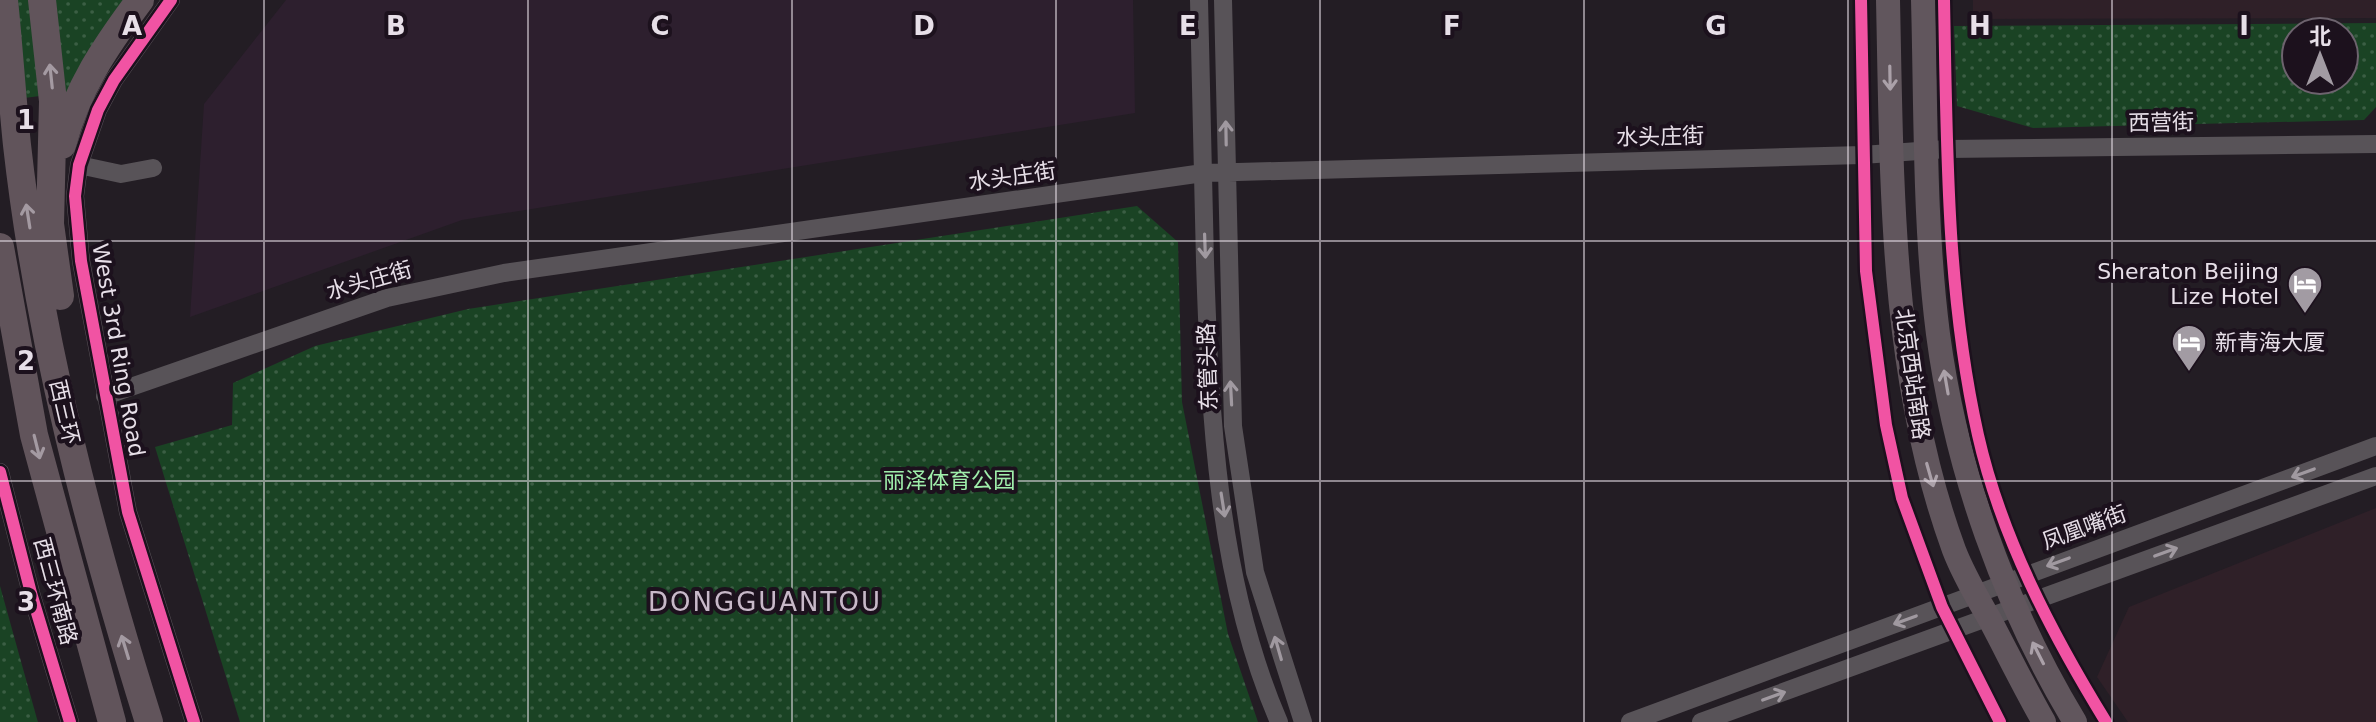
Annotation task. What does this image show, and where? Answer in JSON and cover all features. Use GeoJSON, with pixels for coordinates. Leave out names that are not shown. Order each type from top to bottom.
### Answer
{"type":"FeatureCollection","features":[{"type":"Feature","properties":{"kind":"highway","name":"西三环"},"geometry":{"type":"LineString","coordinates":[[4,0],[17,146],[50,348],[88,517],[149,722]]}},
{"type":"Feature","properties":{"kind":"highway"},"geometry":{"type":"LineString","coordinates":[[42,0],[53,101],[50,224],[60,302],[50,348]]}},
{"type":"Feature","properties":{"kind":"highway"},"geometry":{"type":"LineString","coordinates":[[51,189],[77,95],[100,53],[140,0]]}},
{"type":"Feature","properties":{"kind":"highway","name":"西三环"},"geometry":{"type":"LineString","coordinates":[[0,247],[20,371],[56,529],[112,722]]}},
{"type":"Feature","properties":{"kind":"highway"},"geometry":{"type":"LineString","coordinates":[[0,334],[20,371]]}},
{"type":"Feature","properties":{"kind":"main road","name":"北京西站南路"},"geometry":{"type":"LineString","coordinates":[[1888,0],[1891,153],[1912,394],[1940,507],[1973,594],[2044,722]]}},
{"type":"Feature","properties":{"kind":"main road","name":"北京西站南路"},"geometry":{"type":"LineString","coordinates":[[1923,0],[1937,150],[1931,259],[1947,391],[1962,457],[2004,582],[2075,722]]}},
{"type":"Feature","properties":{"kind":"street","name":"West 3rd Ring Road"},"geometry":{"type":"LineString","coordinates":[[171,0],[114,80],[79,165],[75,196],[81,261],[128,512],[194,722]]}},
{"type":"Feature","properties":{"kind":"street","name":"东管头路"},"geometry":{"type":"LineString","coordinates":[[1199,0],[1208,356],[1221,498],[1248,628],[1279,722]]}},
{"type":"Feature","properties":{"kind":"street","name":"东管头路"},"geometry":{"type":"LineString","coordinates":[[1223,0],[1229,354],[1242,496],[1255,572],[1303,722]]}},
{"type":"Feature","properties":{"kind":"street","name":"西营街"},"geometry":{"type":"LineString","coordinates":[[1937,150],[2376,144]]}},
{"type":"Feature","properties":{"kind":"street","name":"水头庄街"},"geometry":{"type":"LineString","coordinates":[[105,396],[337,314],[419,290],[504,273],[1203,173],[1937,150]]}},
{"type":"Feature","properties":{"kind":"street"},"geometry":{"type":"LineString","coordinates":[[79,165],[121,174],[153,168]]}},
{"type":"Feature","properties":{"kind":"street","name":"凤凰嘴街"},"geometry":{"type":"LineString","coordinates":[[1630,722],[2376,446]]}},
{"type":"Feature","properties":{"kind":"street","name":"西三环南路"},"geometry":{"type":"LineString","coordinates":[[0,472],[31,593],[70,722]]}},
{"type":"Feature","properties":{"kind":"street"},"geometry":{"type":"LineString","coordinates":[[1701,722],[2376,476]]}},
{"type":"Feature","properties":{"kind":"shaded area"},"geometry":{"type":"Polygon","coordinates":[[[286,0],[1133,0],[1135,113],[462,220],[190,317],[204,104],[286,0]]]}},
{"type":"Feature","properties":{"kind":"shaded area"},"geometry":{"type":"Polygon","coordinates":[[[1973,0],[2376,0],[2376,18],[1973,19],[1973,0]]]}},
{"type":"Feature","properties":{"kind":"shaded area"},"geometry":{"type":"Polygon","coordinates":[[[2376,508],[2376,722],[2128,722],[2097,677],[2129,607],[2376,508]]]}},
{"type":"Feature","properties":{"kind":"green space"},"geometry":{"type":"Polygon","coordinates":[[[0,0],[135,0],[72,92],[0,101],[0,0]]]}},
{"type":"Feature","properties":{"kind":"green space"},"geometry":{"type":"Polygon","coordinates":[[[2360,23],[2376,23],[2376,107],[2364,120],[2033,128],[1957,106],[1954,26],[2280,24],[2280,96],[2360,96],[2360,23]]]}},
{"type":"Feature","properties":{"kind":"green space","name":"丽泽体育公园"},"geometry":{"type":"Polygon","coordinates":[[[1137,206],[1178,242],[1182,402],[1228,634],[1258,722],[240,722],[155,447],[232,425],[233,383],[315,346],[468,309],[1137,206]]]}},
{"type":"Feature","properties":{"kind":"green space"},"geometry":{"type":"Polygon","coordinates":[[[0,586],[37,719],[38,722],[0,722],[0,586]]]}},
{"type":"Feature","properties":{"kind":"cycle path"},"geometry":{"type":"LineString","coordinates":[[171,0],[114,80],[98,110],[79,165],[75,196],[81,261],[128,512],[194,722]]}},
{"type":"Feature","properties":{"kind":"cycle path"},"geometry":{"type":"LineString","coordinates":[[1861,0],[1866,271],[1886,425],[1902,498],[1942,607],[2000,722]]}},
{"type":"Feature","properties":{"kind":"cycle path"},"geometry":{"type":"LineString","coordinates":[[1944,0],[1954,273],[1967,381],[1978,435],[2000,510],[2030,584],[2106,722]]}},
{"type":"Feature","properties":{"kind":"cycle path"},"geometry":{"type":"LineString","coordinates":[[0,472],[31,593],[70,722]]}},
{"type":"Feature","properties":{"kind":"place","name":"Sheraton Beijing Lize Hotel"},"geometry":{"type":"Point","coordinates":[2305,315]}},
{"type":"Feature","properties":{"kind":"place","name":"新青海大厦"},"geometry":{"type":"Point","coordinates":[2189,373]}},
{"type":"Feature","properties":{"kind":"district","name":"DONGGUANTOU"},"geometry":{"type":"Point","coordinates":[765,602]}}]}
